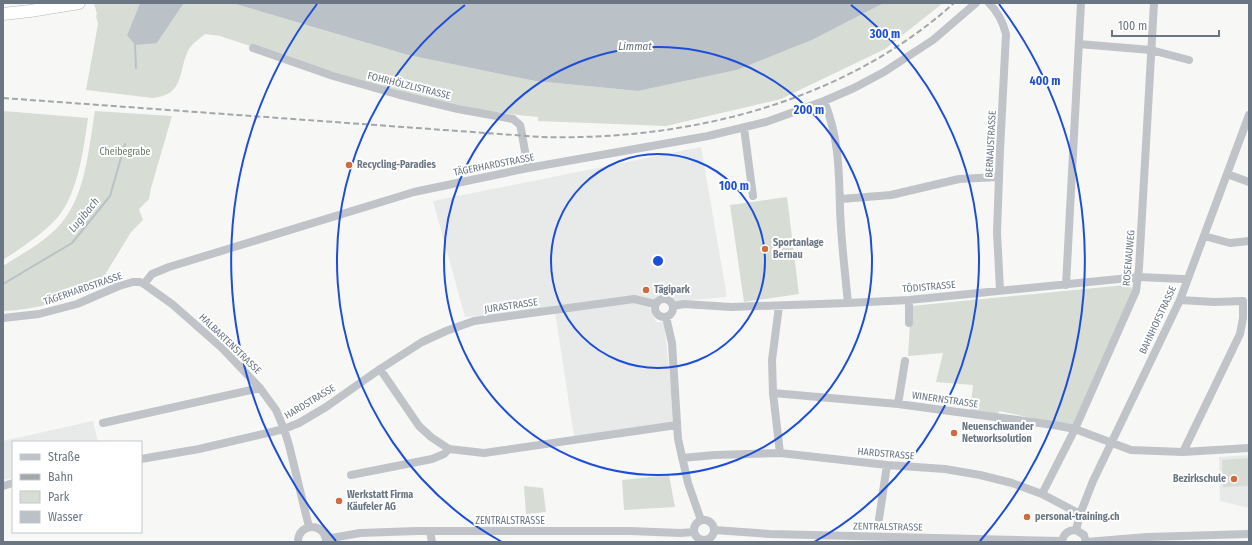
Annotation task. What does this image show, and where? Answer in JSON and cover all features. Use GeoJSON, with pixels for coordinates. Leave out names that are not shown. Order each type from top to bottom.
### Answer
{"type":"FeatureCollection","features":[{"type":"Feature","properties":{"kind":"highway"},"geometry":{"type":"LineString","coordinates":[[3,14],[79,3]]}},
{"type":"Feature","properties":{"kind":"street","name":"TÄGERHARDSTRASSE"},"geometry":{"type":"LineString","coordinates":[[3,318],[39,314],[77,304],[119,286],[133,282],[140,282],[144,284],[152,274],[169,267],[414,192],[528,168],[700,138],[744,128],[792,113],[854,88],[907,58],[947,29],[976,3]]}},
{"type":"Feature","properties":{"kind":"street","name":"BERNAUSTRASSE"},"geometry":{"type":"LineString","coordinates":[[989,3],[999,14],[1004,24],[1006,34],[997,232],[1000,290]]}},
{"type":"Feature","properties":{"kind":"street"},"geometry":{"type":"LineString","coordinates":[[1066,285],[1081,3]]}},
{"type":"Feature","properties":{"kind":"street","name":"ROSENAUWEG"},"geometry":{"type":"LineString","coordinates":[[1042,494],[1075,429],[1136,291],[1139,277],[1154,3]]}},
{"type":"Feature","properties":{"kind":"street"},"geometry":{"type":"LineString","coordinates":[[1079,44],[1151,50],[1189,60]]}},
{"type":"Feature","properties":{"kind":"street","name":"FOHRHÖLZLISTRASSE"},"geometry":{"type":"LineString","coordinates":[[253,48],[333,76],[393,93],[458,109],[513,119],[520,125],[528,168]]}},
{"type":"Feature","properties":{"kind":"street"},"geometry":{"type":"LineString","coordinates":[[824,101],[832,124],[838,153],[841,199],[840,208],[848,303]]}},
{"type":"Feature","properties":{"kind":"street","name":"BAHNHOFSTRASSE"},"geometry":{"type":"LineString","coordinates":[[1076,530],[1080,514],[1094,481],[1180,300],[1249,115]]}},
{"type":"Feature","properties":{"kind":"street"},"geometry":{"type":"LineString","coordinates":[[744,128],[753,196]]}},
{"type":"Feature","properties":{"kind":"street"},"geometry":{"type":"LineString","coordinates":[[1227,174],[1249,182]]}},
{"type":"Feature","properties":{"kind":"street"},"geometry":{"type":"LineString","coordinates":[[841,199],[892,195],[959,180],[999,177]]}},
{"type":"Feature","properties":{"kind":"street"},"geometry":{"type":"LineString","coordinates":[[1204,236],[1230,243],[1249,241]]}},
{"type":"Feature","properties":{"kind":"street","name":"TÖDISTRASSE"},"geometry":{"type":"LineString","coordinates":[[673,306],[684,304],[731,307],[779,306],[909,300],[1139,277],[1187,280]]}},
{"type":"Feature","properties":{"kind":"street","name":"HALBARTENSTRASSE"},"geometry":{"type":"LineString","coordinates":[[144,284],[172,304],[206,332],[237,362],[260,388],[278,414],[284,429],[309,527]]}},
{"type":"Feature","properties":{"kind":"street","name":"JURASTRASSE"},"geometry":{"type":"LineString","coordinates":[[380,370],[422,342],[446,331],[474,321],[634,299],[655,304]]}},
{"type":"Feature","properties":{"kind":"street"},"geometry":{"type":"LineString","coordinates":[[665,299],[670,301],[673,306],[671,314],[666,317],[660,317],[654,310],[655,304],[659,300],[665,299]]}},
{"type":"Feature","properties":{"kind":"street"},"geometry":{"type":"LineString","coordinates":[[909,300],[909,323]]}},
{"type":"Feature","properties":{"kind":"street"},"geometry":{"type":"LineString","coordinates":[[1180,300],[1214,302],[1243,301],[1240,334],[1183,452]]}},
{"type":"Feature","properties":{"kind":"street"},"geometry":{"type":"LineString","coordinates":[[779,306],[772,360],[773,393],[780,453]]}},
{"type":"Feature","properties":{"kind":"street"},"geometry":{"type":"LineString","coordinates":[[666,317],[672,343],[677,426],[682,458],[688,483],[701,520]]}},
{"type":"Feature","properties":{"kind":"street"},"geometry":{"type":"LineString","coordinates":[[898,404],[904,361]]}},
{"type":"Feature","properties":{"kind":"street"},"geometry":{"type":"LineString","coordinates":[[380,370],[418,426],[431,437],[449,448],[484,452],[677,426]]}},
{"type":"Feature","properties":{"kind":"street","name":"HARDSTRASSE"},"geometry":{"type":"LineString","coordinates":[[142,459],[199,449],[284,429],[299,423],[319,411],[380,370]]}},
{"type":"Feature","properties":{"kind":"street"},"geometry":{"type":"LineString","coordinates":[[103,423],[260,388]]}},
{"type":"Feature","properties":{"kind":"street","name":"WINERNSTRASSE"},"geometry":{"type":"LineString","coordinates":[[773,393],[898,404],[1054,425],[1075,429],[1131,450],[1183,452],[1249,448]]}},
{"type":"Feature","properties":{"kind":"street"},"geometry":{"type":"LineString","coordinates":[[352,475],[432,459],[444,454],[449,448]]}},
{"type":"Feature","properties":{"kind":"street","name":"HARDSTRASSE"},"geometry":{"type":"LineString","coordinates":[[682,458],[715,455],[780,453],[887,465],[945,469],[980,475],[1012,483],[1042,494],[1080,514]]}},
{"type":"Feature","properties":{"kind":"street"},"geometry":{"type":"LineString","coordinates":[[879,519],[887,465]]}},
{"type":"Feature","properties":{"kind":"street"},"geometry":{"type":"LineString","coordinates":[[701,520],[711,523],[714,530],[712,536],[706,541],[696,537],[694,532],[695,524],[701,520]]}},
{"type":"Feature","properties":{"kind":"street"},"geometry":{"type":"LineString","coordinates":[[298,542],[300,533],[313,526],[323,532],[326,540]]}},
{"type":"Feature","properties":{"kind":"street","name":"ZENTRALSTRASSE"},"geometry":{"type":"LineString","coordinates":[[714,530],[770,534],[1062,541]]}},
{"type":"Feature","properties":{"kind":"street"},"geometry":{"type":"LineString","coordinates":[[1062,541],[1063,537],[1068,531],[1076,530],[1082,533],[1086,542],[1147,537],[1249,534]]}},
{"type":"Feature","properties":{"kind":"street"},"geometry":{"type":"LineString","coordinates":[[430,531],[432,542]]}},
{"type":"Feature","properties":{"kind":"street","name":"ZENTRALSTRASSE"},"geometry":{"type":"LineString","coordinates":[[326,540],[360,534],[430,531],[694,532]]}},
{"type":"Feature","properties":{"kind":"shaded area"},"geometry":{"type":"Polygon","coordinates":[[[701,147],[727,297],[642,304],[649,306],[656,322],[664,322],[675,422],[574,436],[555,312],[583,308],[465,317],[433,201],[701,147]]]}},
{"type":"Feature","properties":{"kind":"shaded area"},"geometry":{"type":"Polygon","coordinates":[[[93,421],[98,441],[12,441],[12,478],[3,480],[3,441],[93,421]]]}},
{"type":"Feature","properties":{"kind":"shaded area","name":"Bezirkschule"},"geometry":{"type":"Polygon","coordinates":[[[1249,453],[1249,508],[1220,501],[1219,457],[1248,455],[1249,453]]]}},
{"type":"Feature","properties":{"kind":"green space"},"geometry":{"type":"Polygon","coordinates":[[[94,3],[140,3],[127,35],[157,43],[184,3],[232,3],[408,55],[535,81],[638,91],[737,70],[812,40],[884,3],[943,3],[885,49],[781,99],[666,126],[538,121],[538,117],[479,109],[396,90],[320,68],[220,36],[205,34],[189,49],[176,87],[164,96],[153,98],[86,90],[98,24],[94,3]]]}},
{"type":"Feature","properties":{"kind":"green space"},"geometry":{"type":"Polygon","coordinates":[[[3,111],[88,118],[79,169],[71,195],[65,207],[58,217],[46,229],[3,260],[3,111]]]}},
{"type":"Feature","properties":{"kind":"green space","name":"Cheibegrabe"},"geometry":{"type":"Polygon","coordinates":[[[95,111],[172,116],[149,199],[139,209],[143,220],[131,232],[100,283],[92,286],[93,290],[49,304],[26,309],[3,311],[3,266],[37,244],[56,229],[74,204],[84,174],[95,111]]]}},
{"type":"Feature","properties":{"kind":"green space","name":"Sportanlage Bernau"},"geometry":{"type":"Polygon","coordinates":[[[787,197],[799,294],[744,302],[730,205],[787,197]]]}},
{"type":"Feature","properties":{"kind":"green space"},"geometry":{"type":"Polygon","coordinates":[[[1125,285],[1131,287],[1133,292],[1074,427],[999,411],[998,414],[970,412],[973,385],[936,382],[943,353],[908,356],[911,306],[1125,285]]]}},
{"type":"Feature","properties":{"kind":"green space"},"geometry":{"type":"Polygon","coordinates":[[[1249,458],[1249,486],[1223,487],[1222,460],[1249,458]]]}},
{"type":"Feature","properties":{"kind":"green space"},"geometry":{"type":"Polygon","coordinates":[[[669,475],[675,507],[624,510],[622,480],[669,475]]]}},
{"type":"Feature","properties":{"kind":"green space"},"geometry":{"type":"Polygon","coordinates":[[[524,486],[543,488],[546,512],[526,514],[524,486]]]}},
{"type":"Feature","properties":{"kind":"water"},"geometry":{"type":"Polygon","coordinates":[[[140,3],[184,3],[157,43],[135,45],[127,35],[140,3]]]}},
{"type":"Feature","properties":{"kind":"water","name":"Limmat"},"geometry":{"type":"Polygon","coordinates":[[[232,3],[884,3],[812,40],[737,70],[638,91],[535,81],[408,55],[232,3]]]}},
{"type":"Feature","properties":{"kind":"waterway","name":"Lugibach"},"geometry":{"type":"LineString","coordinates":[[135,45],[136,68]]}},
{"type":"Feature","properties":{"kind":"waterway","name":"Lugibach"},"geometry":{"type":"LineString","coordinates":[[3,284],[72,243],[110,196],[125,144]]}},
{"type":"Feature","properties":{"kind":"railway"},"geometry":{"type":"LineString","coordinates":[[3,98],[541,137],[596,136],[652,132],[707,123],[761,109],[813,90],[863,67],[910,38],[954,3]]}},
{"type":"Feature","properties":{"kind":"place","name":"Recycling-Paradies"},"geometry":{"type":"Point","coordinates":[349,165]}},
{"type":"Feature","properties":{"kind":"place","name":"Sportanlage Bernau"},"geometry":{"type":"Point","coordinates":[765,249]}},
{"type":"Feature","properties":{"kind":"place","name":"Tägipark"},"geometry":{"type":"Point","coordinates":[646,290]}},
{"type":"Feature","properties":{"kind":"place","name":"Neuenschwander Networksolution"},"geometry":{"type":"Point","coordinates":[954,433]}},
{"type":"Feature","properties":{"kind":"place","name":"Bezirkschule"},"geometry":{"type":"Point","coordinates":[1234,479]}},
{"type":"Feature","properties":{"kind":"place","name":"Werkstatt Firma Käufeler AG"},"geometry":{"type":"Point","coordinates":[339,501]}},
{"type":"Feature","properties":{"kind":"place","name":"personal-training.ch"},"geometry":{"type":"Point","coordinates":[1027,517]}}]}
